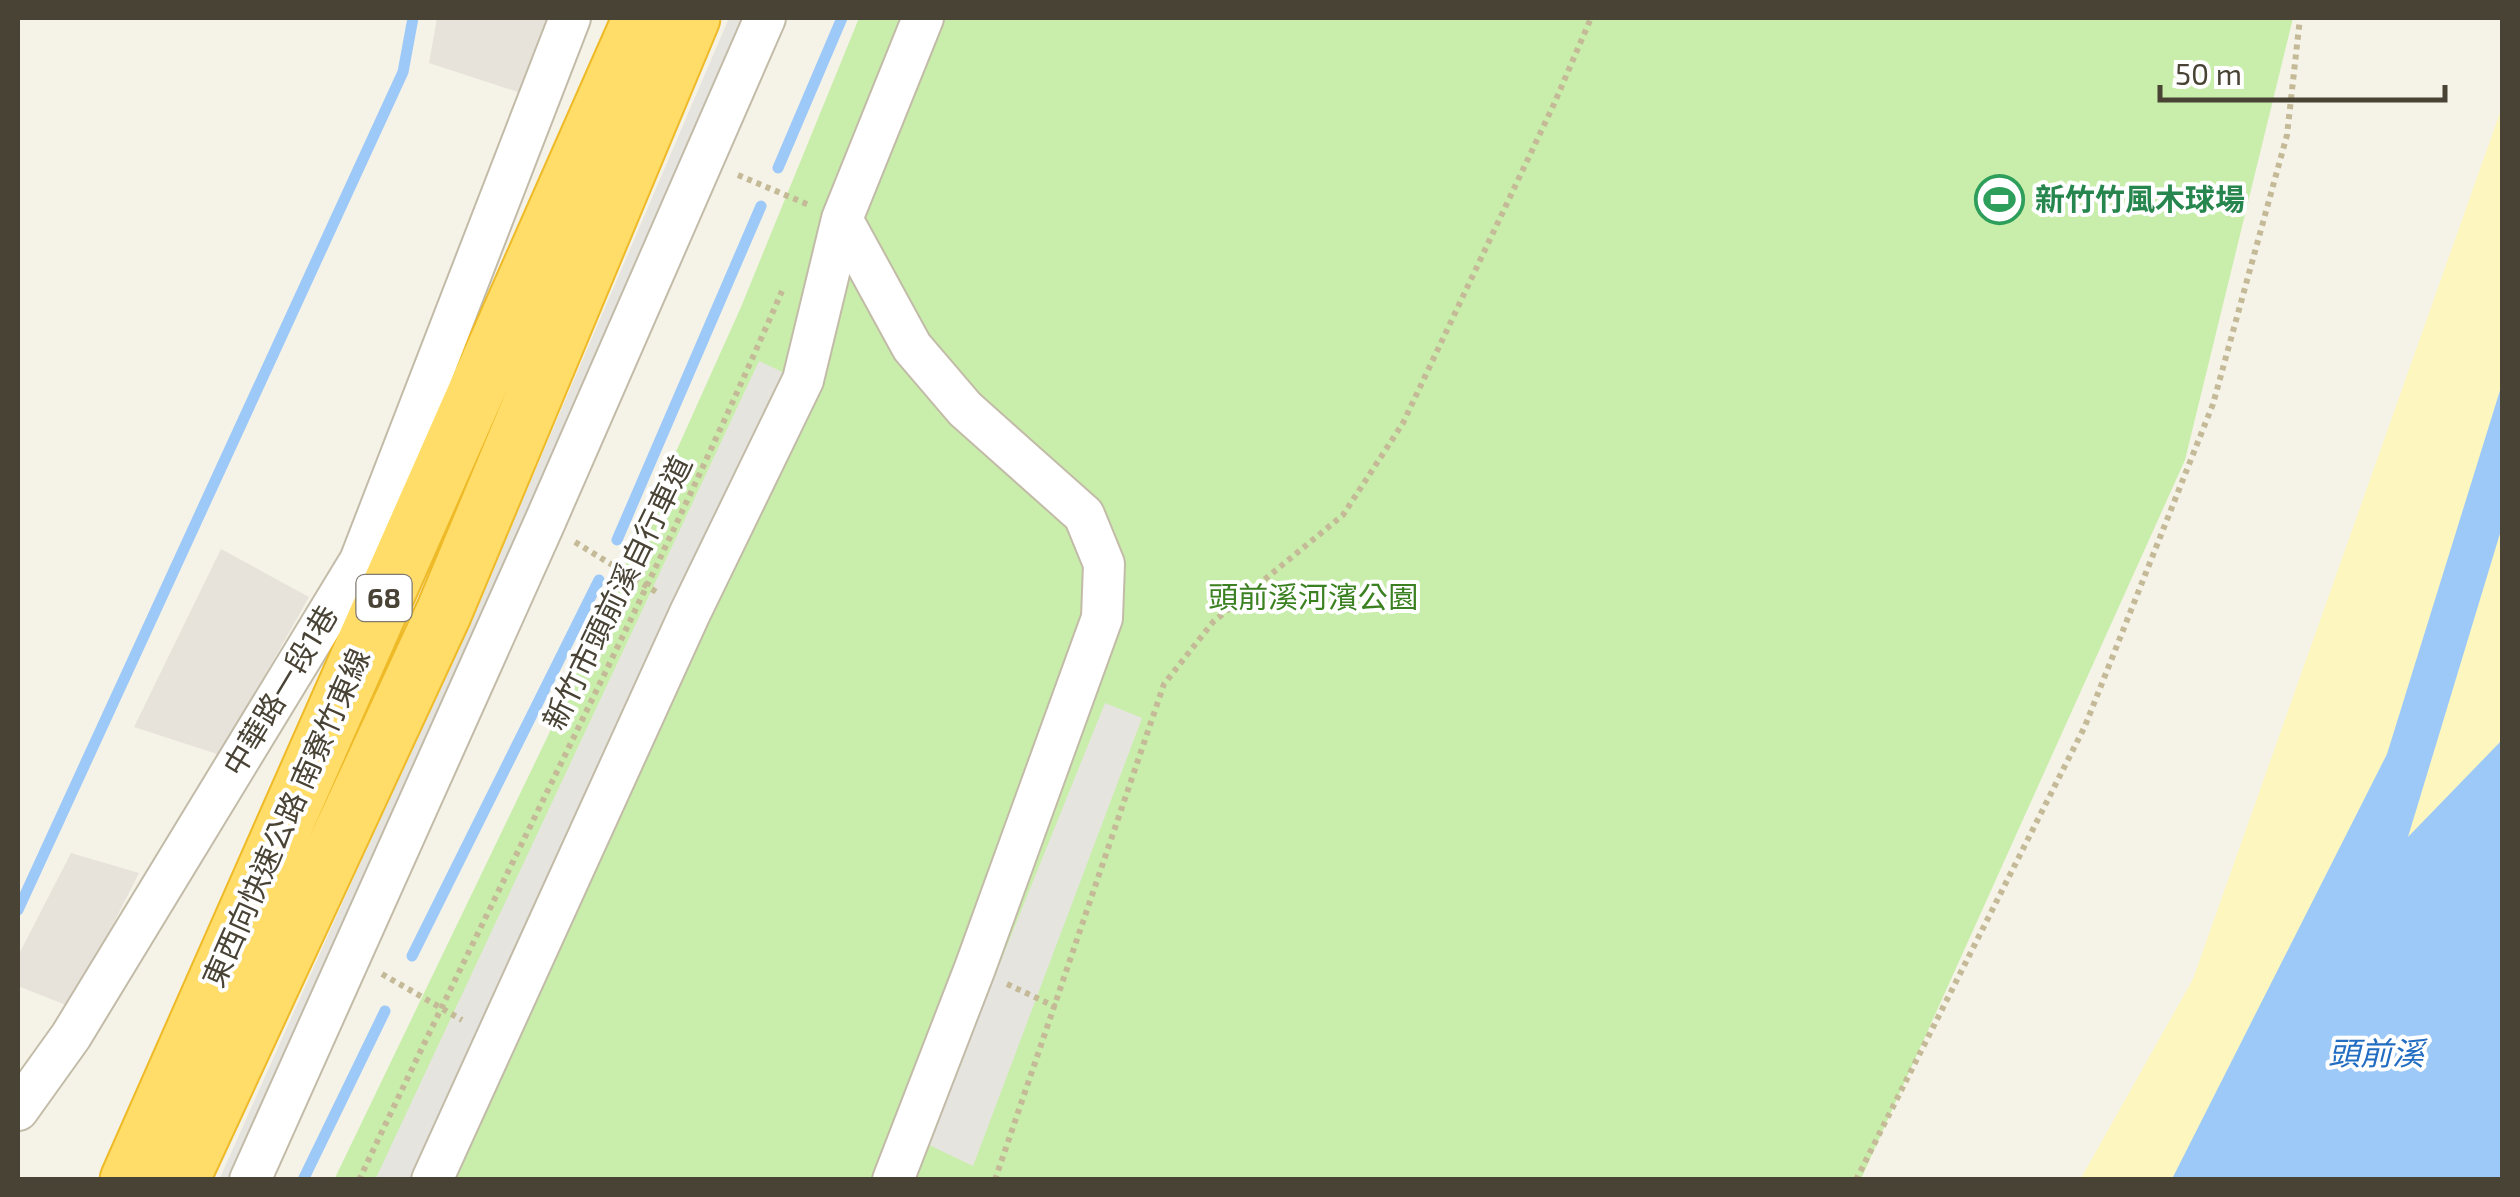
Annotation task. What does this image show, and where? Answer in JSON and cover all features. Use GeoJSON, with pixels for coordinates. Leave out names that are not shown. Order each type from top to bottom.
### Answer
{"type":"FeatureCollection","features":[{"type":"Feature","properties":{"kind":"highway","name":"東西向快速公路 南寮竹東線"},"geometry":{"type":"LineString","coordinates":[[128,1180],[641,18]]}},
{"type":"Feature","properties":{"kind":"highway","name":"東西向快速公路 南寮竹東線"},"geometry":{"type":"LineString","coordinates":[[180,1180],[444,612],[692,18]]}},
{"type":"Feature","properties":{"kind":"street","name":"中華路一段1巷"},"geometry":{"type":"LineString","coordinates":[[18,1110],[81,1020],[360,561],[570,18]]}},
{"type":"Feature","properties":{"kind":"street"},"geometry":{"type":"LineString","coordinates":[[250,1180],[765,18]]}},
{"type":"Feature","properties":{"kind":"street"},"geometry":{"type":"LineString","coordinates":[[432,1180],[690,613],[803,380],[830,214],[922,18]]}},
{"type":"Feature","properties":{"kind":"street"},"geometry":{"type":"LineString","coordinates":[[830,214],[912,346],[965,409],[1084,515],[1104,564],[1102,618],[893,1180]]}},
{"type":"Feature","properties":{"kind":"path"},"geometry":{"type":"LineString","coordinates":[[994,1180],[1164,684],[1212,622],[1343,515],[1403,423],[1591,18]]}},
{"type":"Feature","properties":{"kind":"path"},"geometry":{"type":"LineString","coordinates":[[1856,1180],[2085,726],[2213,404],[2287,134],[2300,18]]}},
{"type":"Feature","properties":{"kind":"path"},"geometry":{"type":"LineString","coordinates":[[704,160],[830,214]]}},
{"type":"Feature","properties":{"kind":"path","name":"新竹市頭前溪自行車道"},"geometry":{"type":"LineString","coordinates":[[359,1180],[726,420],[787,279]]}},
{"type":"Feature","properties":{"kind":"path"},"geometry":{"type":"LineString","coordinates":[[544,524],[647,586]]}},
{"type":"Feature","properties":{"kind":"path"},"geometry":{"type":"LineString","coordinates":[[351,955],[440,1010]]}},
{"type":"Feature","properties":{"kind":"path"},"geometry":{"type":"LineString","coordinates":[[975,968],[1056,1007]]}},
{"type":"Feature","properties":{"kind":"shaded area"},"geometry":{"type":"Polygon","coordinates":[[[437,18],[552,18],[521,93],[429,63],[437,18]]]}},
{"type":"Feature","properties":{"kind":"shaded area"},"geometry":{"type":"Polygon","coordinates":[[[729,18],[781,18],[266,1179],[219,1180],[535,471],[729,18]]]}},
{"type":"Feature","properties":{"kind":"shaded area"},"geometry":{"type":"Polygon","coordinates":[[[759,361],[789,375],[411,1179],[375,1180],[759,361]]]}},
{"type":"Feature","properties":{"kind":"shaded area"},"geometry":{"type":"Polygon","coordinates":[[[221,549],[309,597],[220,755],[134,727],[221,549]]]}},
{"type":"Feature","properties":{"kind":"shaded area"},"geometry":{"type":"Polygon","coordinates":[[[1105,703],[1142,718],[973,1166],[927,1144],[1105,703]]]}},
{"type":"Feature","properties":{"kind":"shaded area"},"geometry":{"type":"Polygon","coordinates":[[[71,853],[139,873],[71,1007],[18,986],[18,956],[71,853]]]}},
{"type":"Feature","properties":{"kind":"green space","name":"頭前溪河濱公園"},"geometry":{"type":"Polygon","coordinates":[[[859,18],[2293,18],[2185,460],[1861,1179],[334,1180],[556,719],[741,307],[859,18]]]}},
{"type":"Feature","properties":{"kind":"sand"},"geometry":{"type":"Polygon","coordinates":[[[2502,107],[2502,1179],[2080,1180],[2193,979],[2502,107]]]}},
{"type":"Feature","properties":{"kind":"water","name":"頭前溪"},"geometry":{"type":"Polygon","coordinates":[[[2502,384],[2502,527],[2408,837],[2502,740],[2502,1179],[2172,1179],[2387,754],[2502,384]]]}},
{"type":"Feature","properties":{"kind":"waterway"},"geometry":{"type":"LineString","coordinates":[[18,910],[403,72],[413,18]]}},
{"type":"Feature","properties":{"kind":"waterway"},"geometry":{"type":"LineString","coordinates":[[778,168],[842,18]]}},
{"type":"Feature","properties":{"kind":"waterway"},"geometry":{"type":"LineString","coordinates":[[617,540],[761,206]]}},
{"type":"Feature","properties":{"kind":"waterway"},"geometry":{"type":"LineString","coordinates":[[412,956],[599,580]]}},
{"type":"Feature","properties":{"kind":"waterway"},"geometry":{"type":"LineString","coordinates":[[303,1180],[385,1011]]}},
{"type":"Feature","properties":{"kind":"place","name":"新竹竹風木球場"},"geometry":{"type":"Point","coordinates":[2000,200]}}]}
